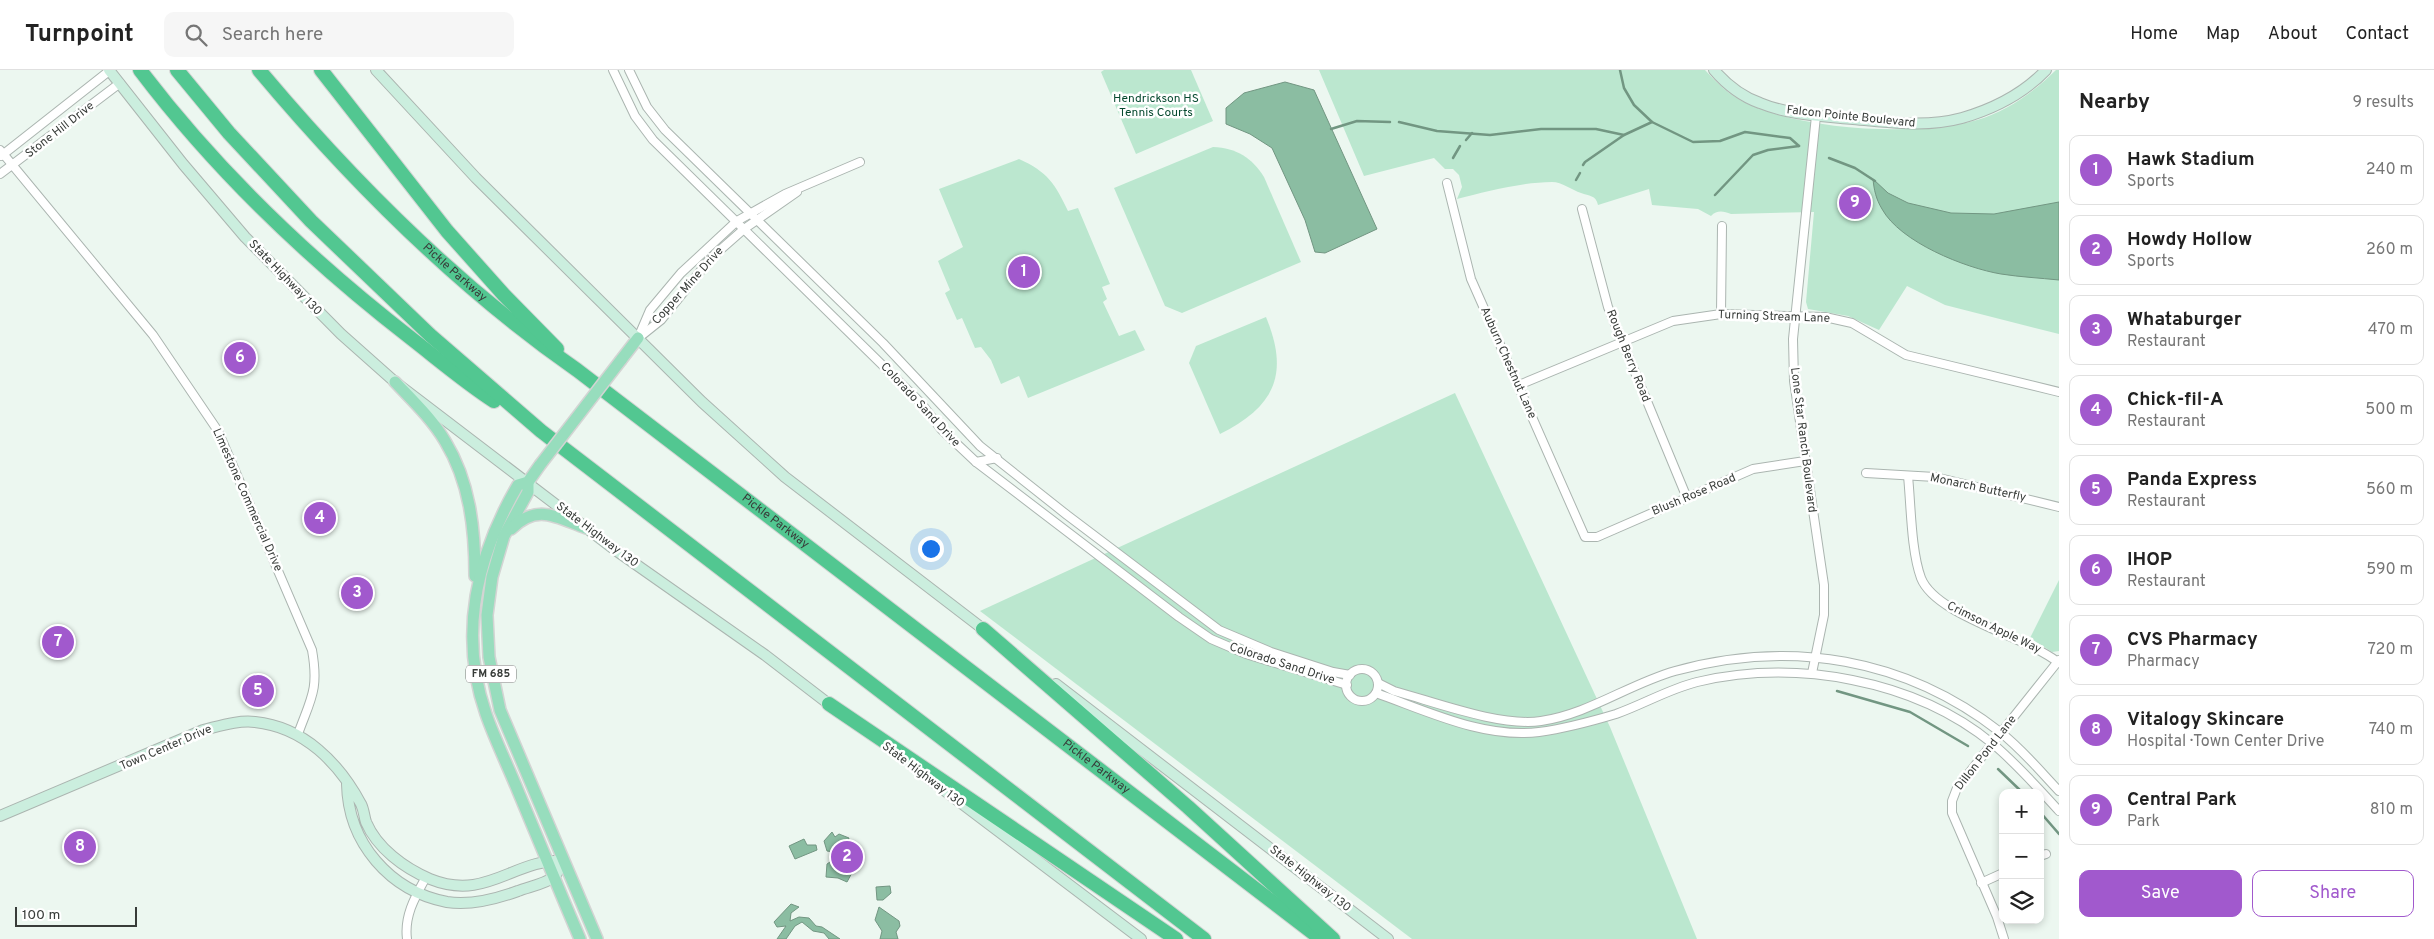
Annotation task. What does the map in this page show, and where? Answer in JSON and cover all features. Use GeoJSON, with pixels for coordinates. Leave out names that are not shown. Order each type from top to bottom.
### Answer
{"type":"FeatureCollection","features":[{"type":"Feature","properties":{"kind":"highway"},"geometry":{"type":"LineString","coordinates":[[140,70],[184,126],[222,169],[325,268],[366,303],[490,398],[541,431]]}},
{"type":"Feature","properties":{"kind":"highway"},"geometry":{"type":"LineString","coordinates":[[177,70],[229,132],[317,227],[430,334],[541,431],[1204,939]]}},
{"type":"Feature","properties":{"kind":"highway","name":"Pickle Parkway"},"geometry":{"type":"LineString","coordinates":[[259,70],[355,176],[408,228],[504,316],[532,339],[577,370],[1321,939]]}},
{"type":"Feature","properties":{"kind":"highway"},"geometry":{"type":"LineString","coordinates":[[321,70],[446,231],[504,295],[577,370]]}},
{"type":"Feature","properties":{"kind":"highway"},"geometry":{"type":"LineString","coordinates":[[983,629],[1188,807],[1333,939]]}},
{"type":"Feature","properties":{"kind":"highway"},"geometry":{"type":"LineString","coordinates":[[828,704],[1176,939]]}},
{"type":"Feature","properties":{"kind":"main road","name":"State Highway 130"},"geometry":{"type":"LineString","coordinates":[[109,70],[183,164],[245,237],[321,314],[395,382],[586,528],[766,655],[828,704],[1141,939]]}},
{"type":"Feature","properties":{"kind":"main road","name":"Falcon Pointe Boulevard"},"geometry":{"type":"LineString","coordinates":[[1714,70],[1729,84],[1757,103],[1778,110],[1816,116],[1915,125],[1960,118],[1985,111],[2028,87],[2046,70]]}},
{"type":"Feature","properties":{"kind":"main road","name":"State Highway 130"},"geometry":{"type":"LineString","coordinates":[[382,71],[476,178],[702,402],[785,477],[1388,939]]}},
{"type":"Feature","properties":{"kind":"main road","name":"FM 685"},"geometry":{"type":"LineString","coordinates":[[597,939],[500,710],[489,657],[487,615],[492,577],[504,536],[528,492],[528,482],[638,338]]}},
{"type":"Feature","properties":{"kind":"main road","name":"FM 685"},"geometry":{"type":"LineString","coordinates":[[395,382],[422,410],[445,441],[460,472],[469,502],[475,535],[475,592],[472,633],[479,688],[486,714],[580,939]]}},
{"type":"Feature","properties":{"kind":"main road","name":"FM 685"},"geometry":{"type":"LineString","coordinates":[[475,592],[493,531],[518,485],[528,482]]}},
{"type":"Feature","properties":{"kind":"main road"},"geometry":{"type":"LineString","coordinates":[[504,536],[520,520],[536,514],[548,514],[586,528]]}},
{"type":"Feature","properties":{"kind":"main road","name":"Town Center Drive"},"geometry":{"type":"LineString","coordinates":[[0,816],[203,730],[229,723],[254,722],[290,730],[320,750],[337,769],[363,806],[366,821],[377,842],[390,854],[426,877],[456,886],[478,885],[500,879],[547,860],[564,861]]}},
{"type":"Feature","properties":{"kind":"main road","name":"Town Center Drive"},"geometry":{"type":"LineString","coordinates":[[347,784],[347,798],[354,826],[370,854],[381,868],[417,892],[448,902],[488,901],[554,877]]}},
{"type":"Feature","properties":{"kind":"main road"},"geometry":{"type":"LineString","coordinates":[[354,826],[366,821]]}},
{"type":"Feature","properties":{"kind":"main road"},"geometry":{"type":"LineString","coordinates":[[554,877],[564,861]]}},
{"type":"Feature","properties":{"kind":"main road"},"geometry":{"type":"LineString","coordinates":[[500,879],[510,894]]}},
{"type":"Feature","properties":{"kind":"street","name":"Stone Hill Drive"},"geometry":{"type":"LineString","coordinates":[[1,154],[109,70]]}},
{"type":"Feature","properties":{"kind":"street","name":"Colorado Sand Drive"},"geometry":{"type":"LineString","coordinates":[[612,70],[635,116],[653,140],[921,403],[941,430],[976,462],[1179,617],[1211,639],[1246,654],[1347,685]]}},
{"type":"Feature","properties":{"kind":"street","name":"Colorado Sand Drive"},"geometry":{"type":"LineString","coordinates":[[629,70],[647,107],[666,130],[753,218],[883,343],[980,446],[1067,516],[1219,630],[1271,652],[1333,672],[1350,675]]}},
{"type":"Feature","properties":{"kind":"street","name":"Stone Hill Drive"},"geometry":{"type":"LineString","coordinates":[[0,174],[120,84]]}},
{"type":"Feature","properties":{"kind":"street","name":"Lone Star Ranch Boulevard"},"geometry":{"type":"LineString","coordinates":[[1812,673],[1824,614],[1824,585],[1794,381],[1794,317],[1816,116]]}},
{"type":"Feature","properties":{"kind":"street","name":"Limestone Commercial Drive"},"geometry":{"type":"LineString","coordinates":[[1,154],[154,334],[218,431],[312,650],[315,667],[315,689],[311,706],[298,734]]}},
{"type":"Feature","properties":{"kind":"street","name":"Copper Mine Drive"},"geometry":{"type":"LineString","coordinates":[[638,338],[650,310],[681,273],[737,221],[753,218],[801,190],[860,162]]}},
{"type":"Feature","properties":{"kind":"street","name":"Auburn Chestnut Lane"},"geometry":{"type":"LineString","coordinates":[[1447,183],[1471,279],[1585,537]]}},
{"type":"Feature","properties":{"kind":"street","name":"Rough Berry Road"},"geometry":{"type":"LineString","coordinates":[[1582,209],[1608,307],[1687,498]]}},
{"type":"Feature","properties":{"kind":"street","name":"Copper Mine Drive"},"geometry":{"type":"LineString","coordinates":[[638,338],[661,320],[711,258],[744,229],[753,218]]}},
{"type":"Feature","properties":{"kind":"street"},"geometry":{"type":"LineString","coordinates":[[1721,314],[1722,226]]}},
{"type":"Feature","properties":{"kind":"street","name":"Turning Stream Lane"},"geometry":{"type":"LineString","coordinates":[[1519,385],[1672,321],[1721,314],[1825,317],[1852,323],[1906,355],[2059,392]]}},
{"type":"Feature","properties":{"kind":"street"},"geometry":{"type":"LineString","coordinates":[[976,462],[997,458]]}},
{"type":"Feature","properties":{"kind":"street","name":"Blush Rose Road"},"geometry":{"type":"LineString","coordinates":[[1585,537],[1597,536],[1753,469],[1806,461]]}},
{"type":"Feature","properties":{"kind":"street","name":"Monarch Butterfly"},"geometry":{"type":"LineString","coordinates":[[1866,473],[1953,481],[2059,507]]}},
{"type":"Feature","properties":{"kind":"street","name":"Crimson Apple Way"},"geometry":{"type":"LineString","coordinates":[[1908,476],[1918,565],[1922,580],[1929,591],[1951,608],[2031,646],[2058,662]]}},
{"type":"Feature","properties":{"kind":"street"},"geometry":{"type":"LineString","coordinates":[[1378,683],[1376,693],[1368,700],[1358,700],[1350,694],[1347,685],[1350,675],[1359,670],[1369,671],[1378,683],[1433,702],[1514,722],[1541,721],[1586,709],[1613,695],[1673,672],[1726,658],[1816,656],[1862,664],[1924,685],[1969,710],[2001,733],[2031,760],[2059,791]]}},
{"type":"Feature","properties":{"kind":"street","name":"Dillon Pond Lane"},"geometry":{"type":"LineString","coordinates":[[2004,939],[1997,917],[1952,813],[1952,801],[1957,788],[2058,662]]}},
{"type":"Feature","properties":{"kind":"street"},"geometry":{"type":"LineString","coordinates":[[1376,693],[1460,722],[1498,732],[1539,732],[1616,714],[1670,690],[1696,682],[1741,674],[1784,672],[1812,673],[1836,677],[1908,696],[1946,712],[1992,744],[2016,765],[2059,811]]}},
{"type":"Feature","properties":{"kind":"street"},"geometry":{"type":"LineString","coordinates":[[1514,722],[1514,732]]}},
{"type":"Feature","properties":{"kind":"street"},"geometry":{"type":"LineString","coordinates":[[1981,883],[1999,875]]}},
{"type":"Feature","properties":{"kind":"street"},"geometry":{"type":"LineString","coordinates":[[407,939],[407,923],[411,905],[426,877]]}},
{"type":"Feature","properties":{"kind":"green space","name":"Hendrickson HS Tennis Courts"},"geometry":{"type":"Polygon","coordinates":[[[1104,70],[1191,70],[1213,121],[1136,154],[1101,72],[1104,70]]]}},
{"type":"Feature","properties":{"kind":"green space"},"geometry":{"type":"Polygon","coordinates":[[[1319,70],[1705,70],[1734,97],[1770,112],[1828,125],[1892,129],[1952,125],[1977,120],[1999,112],[2020,100],[2056,70],[2059,70],[2059,334],[1945,305],[1907,286],[1879,330],[1848,316],[1808,309],[1806,302],[1814,212],[1731,214],[1720,212],[1711,216],[1698,209],[1652,205],[1649,189],[1598,205],[1596,199],[1592,196],[1552,182],[1517,186],[1457,199],[1462,187],[1459,175],[1453,169],[1445,169],[1434,158],[1364,176],[1319,70]]]}},
{"type":"Feature","properties":{"kind":"green space"},"geometry":{"type":"Polygon","coordinates":[[[1213,147],[1229,149],[1243,155],[1259,170],[1264,177],[1301,262],[1182,313],[1165,306],[1114,188],[1213,147]]]}},
{"type":"Feature","properties":{"kind":"green space"},"geometry":{"type":"Polygon","coordinates":[[[1019,159],[1037,169],[1050,180],[1068,211],[1078,208],[1110,284],[1102,287],[1107,299],[1103,302],[1119,336],[1135,330],[1145,350],[1028,398],[1019,376],[1001,384],[991,360],[981,347],[975,348],[962,318],[957,320],[945,293],[950,290],[938,261],[963,247],[939,189],[1019,159]]]}},
{"type":"Feature","properties":{"kind":"green space"},"geometry":{"type":"Polygon","coordinates":[[[1266,317],[1277,356],[1276,372],[1272,387],[1265,400],[1253,412],[1238,424],[1220,434],[1189,363],[1196,346],[1266,317]]]}},
{"type":"Feature","properties":{"kind":"green space"},"geometry":{"type":"Polygon","coordinates":[[[1455,393],[1610,727],[1697,939],[1412,939],[980,611],[1455,393]]]}},
{"type":"Feature","properties":{"kind":"green space"},"geometry":{"type":"Polygon","coordinates":[[[2059,580],[2059,651],[2052,652],[2030,638],[2059,580]]]}},
{"type":"Feature","properties":{"kind":"shaded area"},"geometry":{"type":"Polygon","coordinates":[[[1285,82],[1314,90],[1377,229],[1325,253],[1315,252],[1305,220],[1272,148],[1250,134],[1226,124],[1226,108],[1244,93],[1285,82]]]}},
{"type":"Feature","properties":{"kind":"shaded area"},"geometry":{"type":"Polygon","coordinates":[[[1873,179],[1888,193],[1908,203],[1951,213],[1994,214],[2059,202],[2059,280],[1986,271],[1935,252],[1903,232],[1891,221],[1878,202],[1873,179]]]}},
{"type":"Feature","properties":{"kind":"shaded area"},"geometry":{"type":"Polygon","coordinates":[[[832,832],[835,837],[839,834],[849,838],[846,846],[849,852],[855,852],[860,863],[854,869],[847,882],[838,878],[826,877],[827,864],[842,854],[839,848],[834,852],[827,851],[824,841],[832,832]]]}},
{"type":"Feature","properties":{"kind":"shaded area"},"geometry":{"type":"Polygon","coordinates":[[[804,839],[807,845],[816,845],[817,850],[795,859],[789,846],[804,839]]]}},
{"type":"Feature","properties":{"kind":"shaded area"},"geometry":{"type":"Polygon","coordinates":[[[890,886],[891,893],[883,900],[877,900],[876,887],[890,886]]]}},
{"type":"Feature","properties":{"kind":"shaded area"},"geometry":{"type":"Polygon","coordinates":[[[791,904],[799,907],[791,913],[790,921],[799,917],[809,918],[816,926],[822,927],[840,939],[829,939],[824,933],[813,931],[802,922],[795,926],[786,939],[777,939],[786,926],[777,927],[774,922],[791,904]]]}},
{"type":"Feature","properties":{"kind":"shaded area"},"geometry":{"type":"Polygon","coordinates":[[[879,907],[899,921],[900,926],[896,932],[898,939],[880,939],[882,931],[875,920],[879,907]]]}},
{"type":"Feature","properties":{"kind":"waterway"},"geometry":{"type":"LineString","coordinates":[[1620,70],[1624,88],[1634,105],[1652,122],[1693,142],[1720,141],[1745,132],[1790,138],[1799,146]]}},
{"type":"Feature","properties":{"kind":"waterway"},"geometry":{"type":"LineString","coordinates":[[1331,129],[1357,121],[1390,122]]}},
{"type":"Feature","properties":{"kind":"waterway"},"geometry":{"type":"LineString","coordinates":[[1399,122],[1437,131],[1490,135],[1541,129],[1596,129],[1624,135],[1652,122]]}},
{"type":"Feature","properties":{"kind":"waterway"},"geometry":{"type":"LineString","coordinates":[[1466,140],[1472,133]]}},
{"type":"Feature","properties":{"kind":"waterway"},"geometry":{"type":"LineString","coordinates":[[1583,165],[1624,135]]}},
{"type":"Feature","properties":{"kind":"waterway"},"geometry":{"type":"LineString","coordinates":[[1453,158],[1460,146]]}},
{"type":"Feature","properties":{"kind":"waterway"},"geometry":{"type":"LineString","coordinates":[[1715,195],[1753,155],[1768,150],[1799,146]]}},
{"type":"Feature","properties":{"kind":"waterway"},"geometry":{"type":"LineString","coordinates":[[1829,158],[1855,168],[1875,181]]}},
{"type":"Feature","properties":{"kind":"waterway"},"geometry":{"type":"LineString","coordinates":[[1576,180],[1580,173]]}},
{"type":"Feature","properties":{"kind":"waterway"},"geometry":{"type":"LineString","coordinates":[[1837,691],[1910,712],[1968,746]]}},
{"type":"Feature","properties":{"kind":"waterway"},"geometry":{"type":"LineString","coordinates":[[1998,769],[2019,789]]}},
{"type":"Feature","properties":{"kind":"waterway"},"geometry":{"type":"LineString","coordinates":[[2044,817],[2059,834]]}},
{"type":"Feature","properties":{"kind":"place","name":"Central Park"},"geometry":{"type":"Point","coordinates":[1855,203]}},
{"type":"Feature","properties":{"kind":"place","name":"Hawk Stadium"},"geometry":{"type":"Point","coordinates":[1024,272]}},
{"type":"Feature","properties":{"kind":"place","name":"IHOP"},"geometry":{"type":"Point","coordinates":[240,358]}},
{"type":"Feature","properties":{"kind":"place","name":"Chick-fil-A"},"geometry":{"type":"Point","coordinates":[320,518]}},
{"type":"Feature","properties":{"kind":"place","name":"Whataburger"},"geometry":{"type":"Point","coordinates":[357,593]}},
{"type":"Feature","properties":{"kind":"place","name":"CVS Pharmacy"},"geometry":{"type":"Point","coordinates":[58,642]}},
{"type":"Feature","properties":{"kind":"place","name":"Panda Express"},"geometry":{"type":"Point","coordinates":[258,691]}},
{"type":"Feature","properties":{"kind":"place","name":"Vitalogy Skincare"},"geometry":{"type":"Point","coordinates":[80,847]}},
{"type":"Feature","properties":{"kind":"place","name":"Howdy Hollow"},"geometry":{"type":"Point","coordinates":[847,857]}}]}
